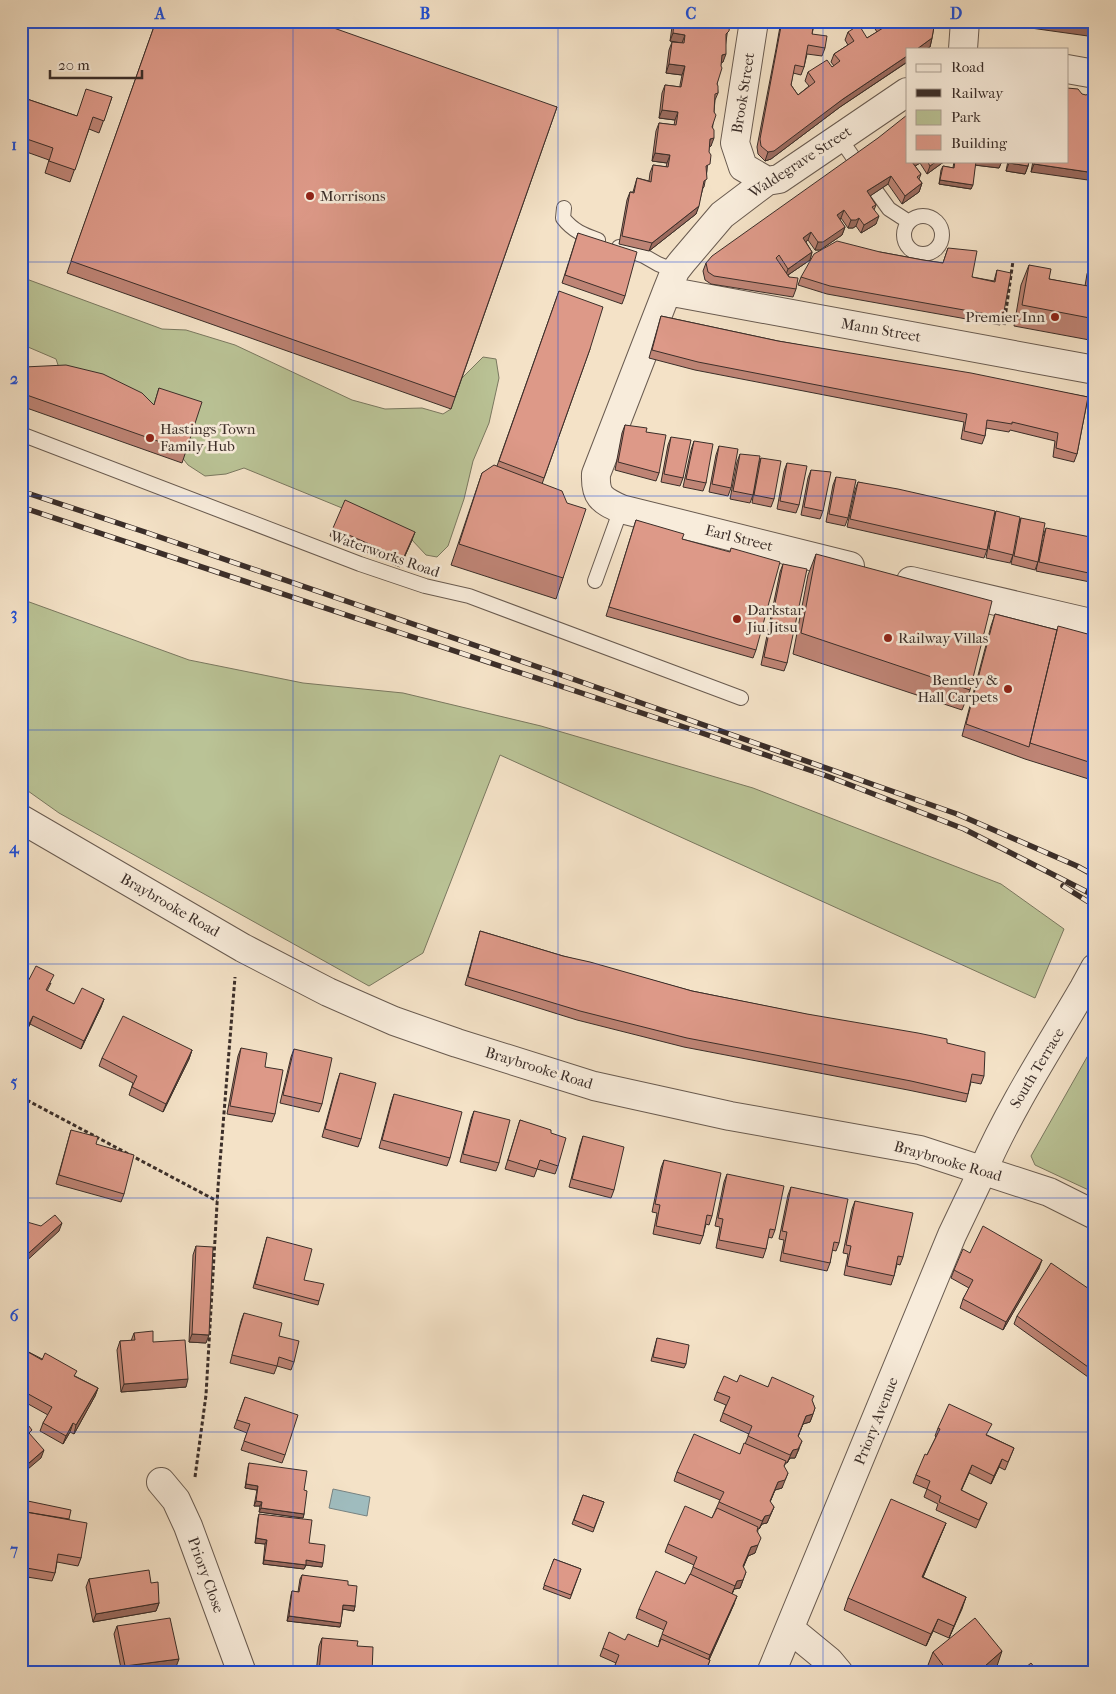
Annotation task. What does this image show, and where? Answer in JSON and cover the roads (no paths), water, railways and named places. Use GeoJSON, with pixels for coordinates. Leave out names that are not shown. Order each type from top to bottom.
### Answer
{"type":"FeatureCollection","features":[{"type":"Feature","properties":{"kind":"street","name":"Brook Street"},"geometry":{"type":"LineString","coordinates":[[754,21],[735,143],[743,167],[766,181]]}},
{"type":"Feature","properties":{"kind":"street"},"geometry":{"type":"LineString","coordinates":[[963,48],[965,21]]}},
{"type":"Feature","properties":{"kind":"street"},"geometry":{"type":"LineString","coordinates":[[1068,68],[1095,74]]}},
{"type":"Feature","properties":{"kind":"street","name":"Waldegrave Street"},"geometry":{"type":"LineString","coordinates":[[671,281],[722,215],[766,181],[779,179],[906,93]]}},
{"type":"Feature","properties":{"kind":"street","name":"Mann Street"},"geometry":{"type":"LineString","coordinates":[[671,281],[1095,370]]}},
{"type":"Feature","properties":{"kind":"street","name":"Earl Street"},"geometry":{"type":"LineString","coordinates":[[671,281],[596,474],[596,487],[607,502],[621,509],[882,574],[1095,624]]}},
{"type":"Feature","properties":{"kind":"street","name":"Braybrooke Road"},"geometry":{"type":"LineString","coordinates":[[21,819],[242,948],[328,992],[394,1021],[594,1086],[730,1116],[920,1150],[1049,1192],[1095,1214]]}},
{"type":"Feature","properties":{"kind":"street","name":"South Terrace"},"geometry":{"type":"LineString","coordinates":[[983,1170],[1013,1107],[1090,978]]}},
{"type":"Feature","properties":{"kind":"street","name":"Priory Avenue"},"geometry":{"type":"LineString","coordinates":[[771,1673],[949,1244],[983,1170]]}},
{"type":"Feature","properties":{"kind":"street","name":"Priory Close"},"geometry":{"type":"LineString","coordinates":[[161,1482],[176,1500],[188,1526],[242,1673]]}},
{"type":"Feature","properties":{"kind":"street"},"geometry":{"type":"LineString","coordinates":[[790,1629],[829,1661],[839,1673]]}},
{"type":"Feature","properties":{"kind":"lane"},"geometry":{"type":"LineString","coordinates":[[839,137],[855,160]]}},
{"type":"Feature","properties":{"kind":"lane"},"geometry":{"type":"LineString","coordinates":[[876,191],[889,209],[909,222]]}},
{"type":"Feature","properties":{"kind":"lane"},"geometry":{"type":"LineString","coordinates":[[564,208],[563,218],[570,228],[580,234],[644,256],[658,264],[671,281]]}},
{"type":"Feature","properties":{"kind":"lane","name":"Waterworks Road"},"geometry":{"type":"LineString","coordinates":[[21,434],[360,564],[425,586],[469,596],[741,698]]}},
{"type":"Feature","properties":{"kind":"lane"},"geometry":{"type":"LineString","coordinates":[[595,581],[621,509]]}},
{"type":"Feature","properties":{"kind":"water"},"geometry":{"type":"Polygon","coordinates":[[[333,1489],[370,1497],[367,1516],[329,1508],[333,1489]]]}},
{"type":"Feature","properties":{"kind":"railway"},"geometry":{"type":"LineString","coordinates":[[21,491],[570,678],[957,814],[1077,866],[1095,876]]}},
{"type":"Feature","properties":{"kind":"railway"},"geometry":{"type":"LineString","coordinates":[[21,507],[827,776],[964,829],[1095,896]]}},
{"type":"Feature","properties":{"kind":"railway"},"geometry":{"type":"LineString","coordinates":[[1063,886],[1095,906]]}},
{"type":"Feature","properties":{"kind":"place","name":"Morrisons"},"geometry":{"type":"Point","coordinates":[310,196]}},
{"type":"Feature","properties":{"kind":"place","name":"Premier Inn"},"geometry":{"type":"Point","coordinates":[1055,317]}},
{"type":"Feature","properties":{"kind":"place","name":"Hastings Town Family Hub"},"geometry":{"type":"Point","coordinates":[150,438]}},
{"type":"Feature","properties":{"kind":"place","name":"Darkstar Jiu Jitsu"},"geometry":{"type":"Point","coordinates":[737,619]}},
{"type":"Feature","properties":{"kind":"place","name":"Railway Villas"},"geometry":{"type":"Point","coordinates":[888,638]}},
{"type":"Feature","properties":{"kind":"place","name":"Bentley & Hall Carpets"},"geometry":{"type":"Point","coordinates":[1008,689]}}]}
